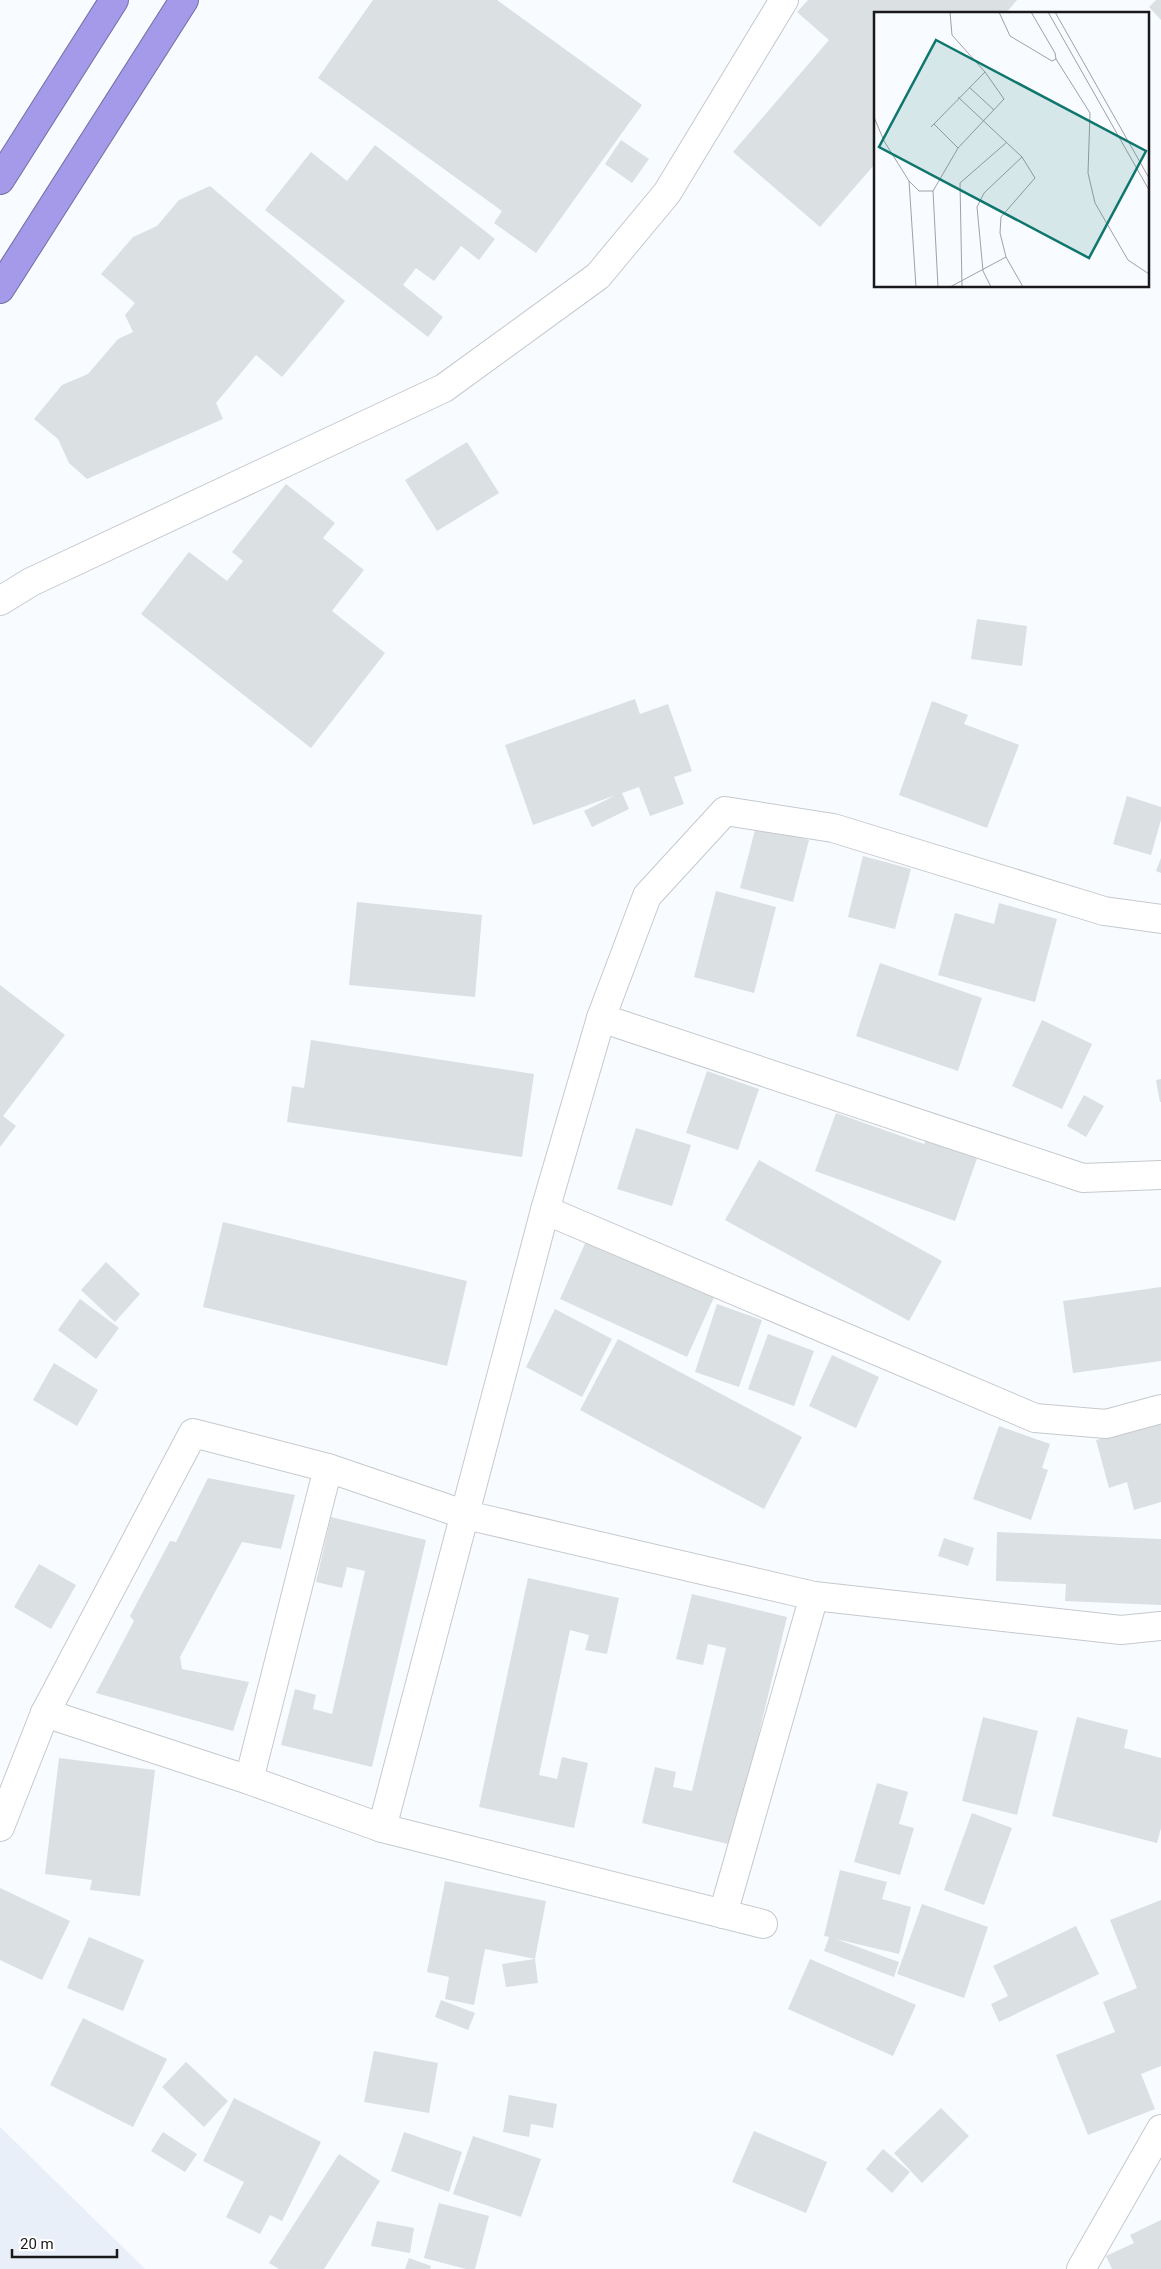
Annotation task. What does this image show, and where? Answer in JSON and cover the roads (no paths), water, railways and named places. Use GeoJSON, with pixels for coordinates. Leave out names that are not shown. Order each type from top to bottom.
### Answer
{"type":"FeatureCollection","features":[{"type":"Feature","properties":{"kind":"highway"},"geometry":{"type":"LineString","coordinates":[[0,180],[114,0]]}},
{"type":"Feature","properties":{"kind":"highway"},"geometry":{"type":"LineString","coordinates":[[0,289],[184,0]]}},
{"type":"Feature","properties":{"kind":"street"},"geometry":{"type":"LineString","coordinates":[[0,601],[31,582],[444,388],[598,276],[667,193],[784,0]]}},
{"type":"Feature","properties":{"kind":"street"},"geometry":{"type":"LineString","coordinates":[[382,1828],[546,1210],[601,1018],[647,896],[725,811],[833,828],[1104,911],[1161,919]]}},
{"type":"Feature","properties":{"kind":"street"},"geometry":{"type":"LineString","coordinates":[[601,1018],[1083,1178],[1161,1175]]}},
{"type":"Feature","properties":{"kind":"street"},"geometry":{"type":"LineString","coordinates":[[546,1210],[1035,1418],[1106,1424],[1161,1409]]}},
{"type":"Feature","properties":{"kind":"street"},"geometry":{"type":"LineString","coordinates":[[0,1828],[45,1713],[193,1433],[328,1468],[466,1515],[814,1596],[1121,1630],[1161,1626]]}},
{"type":"Feature","properties":{"kind":"street"},"geometry":{"type":"LineString","coordinates":[[249,1780],[328,1468]]}},
{"type":"Feature","properties":{"kind":"street"},"geometry":{"type":"LineString","coordinates":[[723,1914],[814,1596]]}},
{"type":"Feature","properties":{"kind":"street"},"geometry":{"type":"LineString","coordinates":[[45,1713],[249,1780],[382,1828],[762,1924]]}},
{"type":"Feature","properties":{"kind":"street"},"geometry":{"type":"LineString","coordinates":[[1080,2269],[1161,2129]]}}]}
